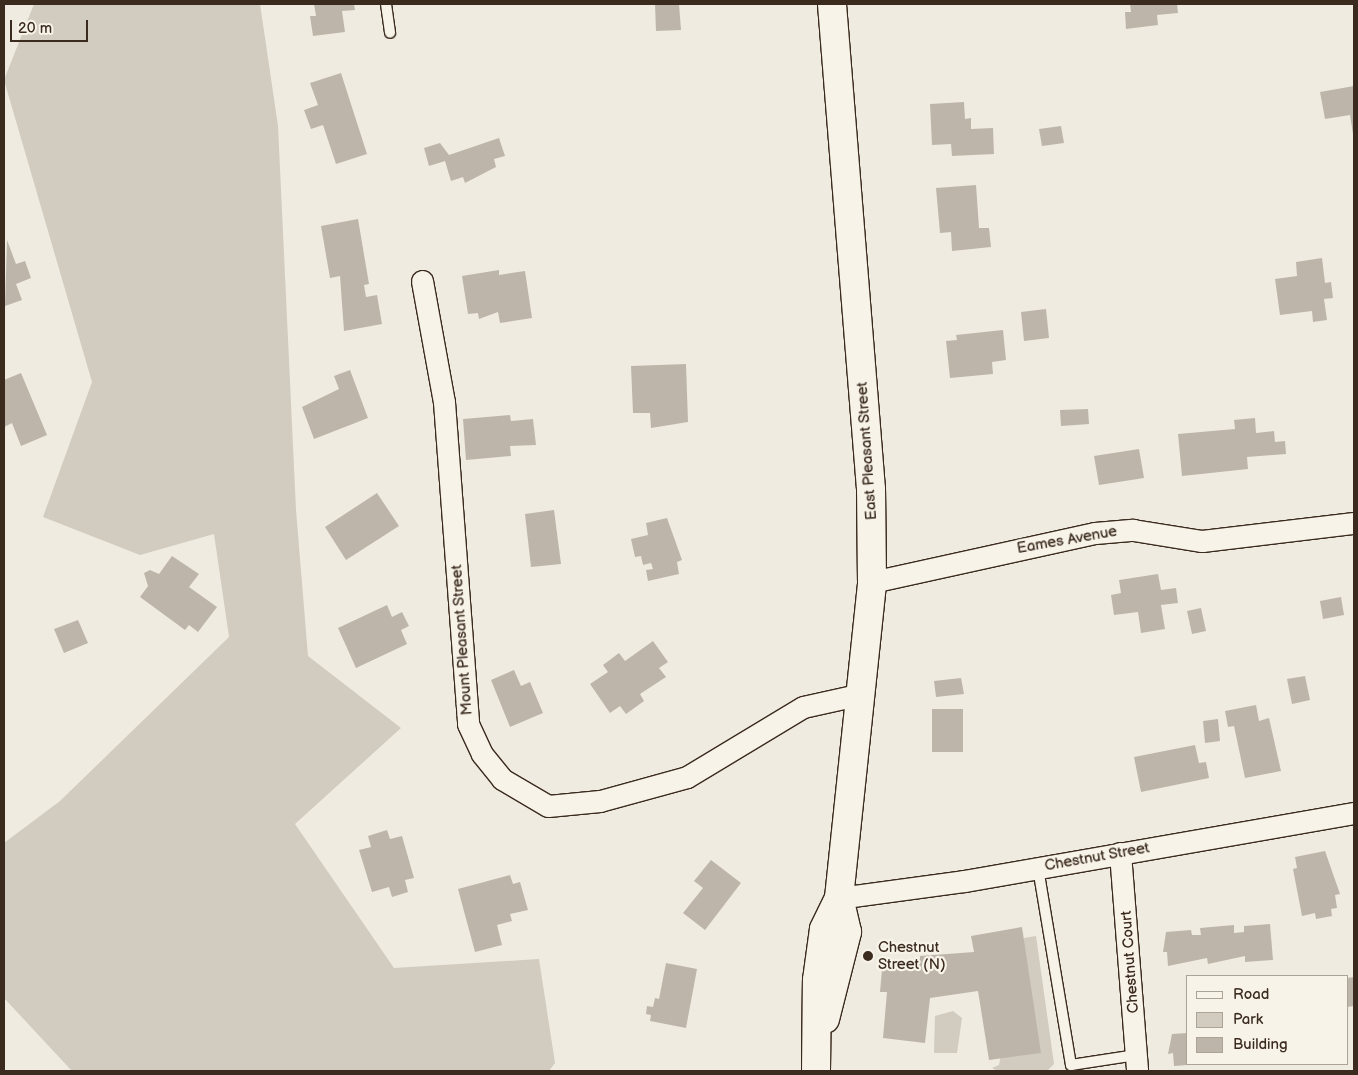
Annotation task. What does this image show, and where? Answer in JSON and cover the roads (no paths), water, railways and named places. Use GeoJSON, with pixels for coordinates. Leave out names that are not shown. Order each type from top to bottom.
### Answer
{"type":"FeatureCollection","features":[{"type":"Feature","properties":{"kind":"main road","name":"East Pleasant Street"},"geometry":{"type":"LineString","coordinates":[[816,1071],[818,1036],[836,986],[847,932],[839,898],[872,582],[871,489],[832,4]]}},
{"type":"Feature","properties":{"kind":"street","name":"Mount Pleasant Street"},"geometry":{"type":"LineString","coordinates":[[422,281],[444,402],[468,724],[482,754],[502,779],[548,806],[600,802],[687,777],[803,707],[861,694]]}},
{"type":"Feature","properties":{"kind":"street","name":"Eames Avenue"},"geometry":{"type":"LineString","coordinates":[[872,582],[1096,533],[1133,530],[1202,541],[1354,523]]}},
{"type":"Feature","properties":{"kind":"street","name":"Chestnut Street"},"geometry":{"type":"LineString","coordinates":[[839,898],[1038,868],[1354,813]]}},
{"type":"Feature","properties":{"kind":"street","name":"Chestnut Court"},"geometry":{"type":"LineString","coordinates":[[1120,853],[1136,1063]]}},
{"type":"Feature","properties":{"kind":"lane"},"geometry":{"type":"LineString","coordinates":[[386,4],[390,33]]}},
{"type":"Feature","properties":{"kind":"lane"},"geometry":{"type":"LineString","coordinates":[[1038,868],[1071,1065],[1136,1063]]}},
{"type":"Feature","properties":{"kind":"place","name":"Chestnut Street (N)"},"geometry":{"type":"Point","coordinates":[868,956]}}]}
